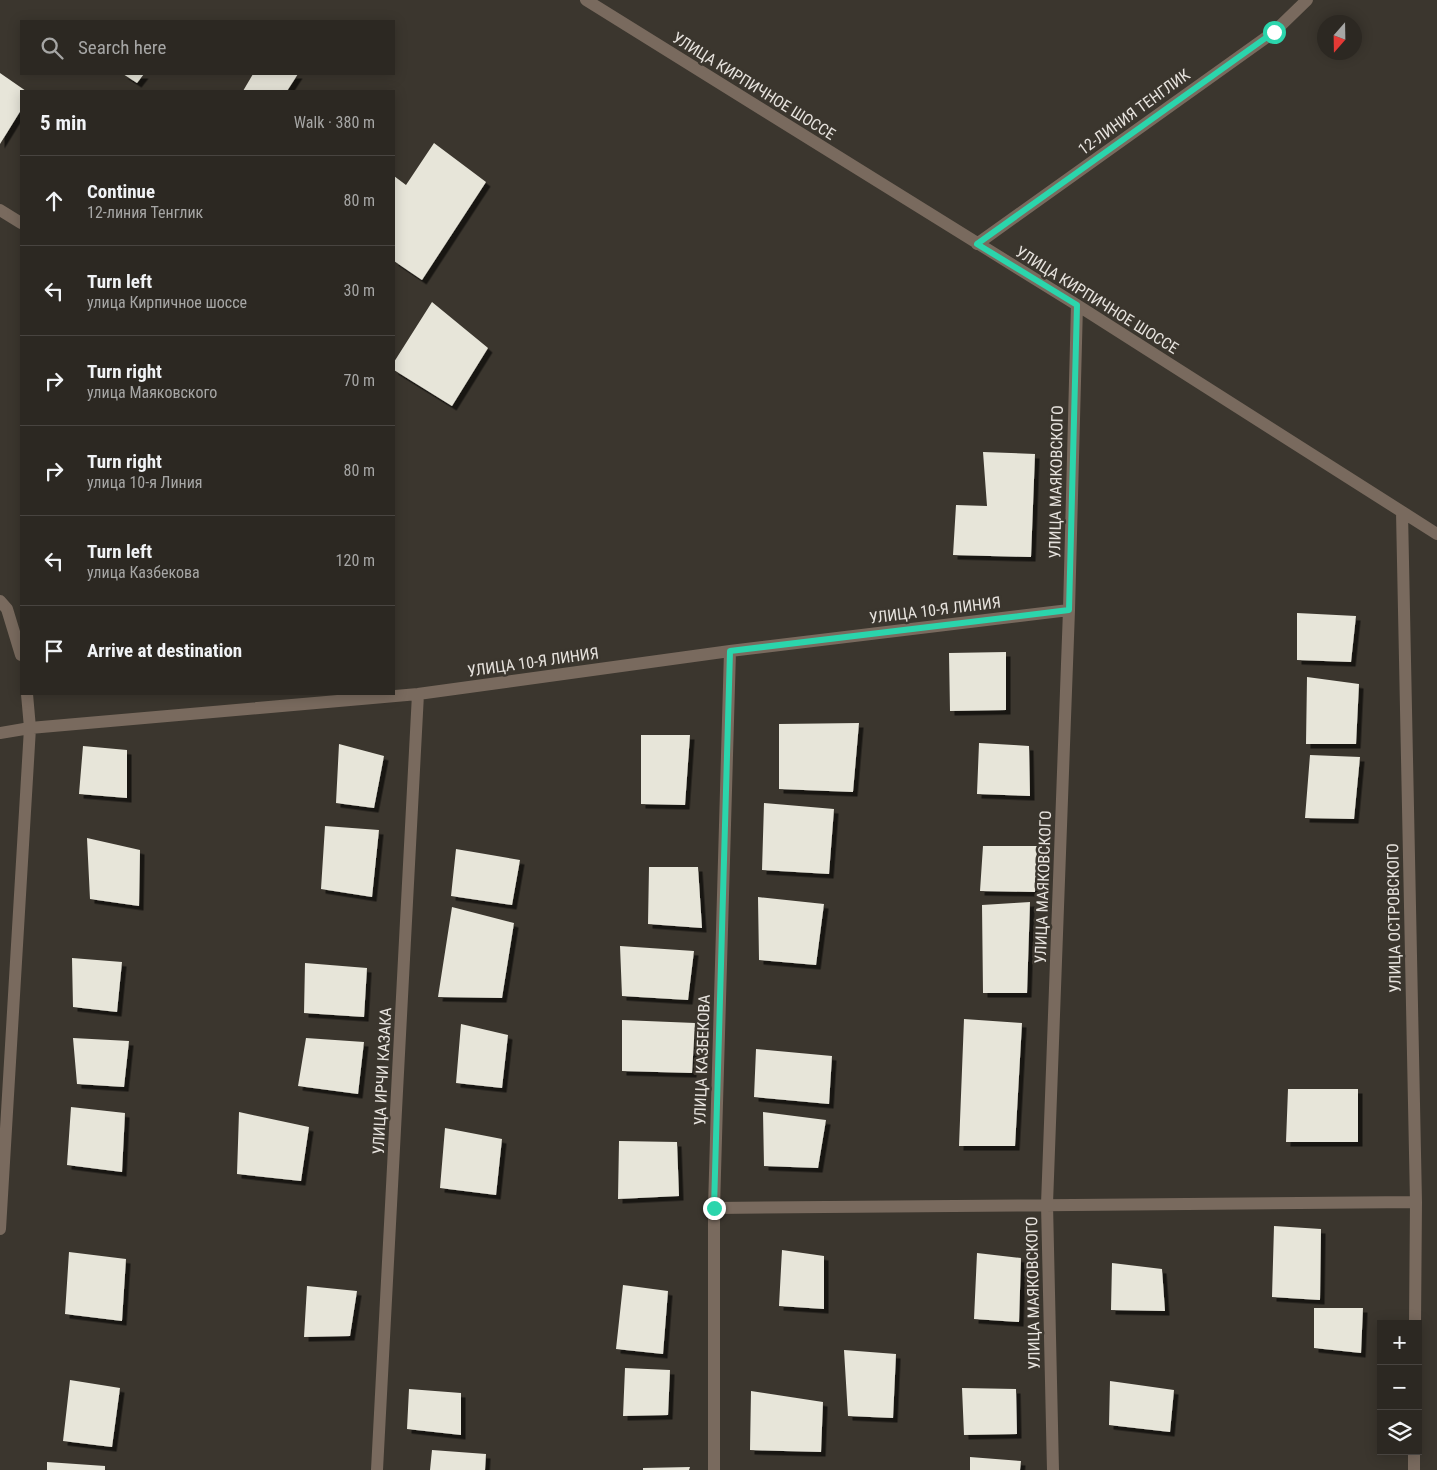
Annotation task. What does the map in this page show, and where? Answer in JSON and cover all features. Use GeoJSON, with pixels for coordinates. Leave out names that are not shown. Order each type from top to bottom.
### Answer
{"type":"FeatureCollection","features":[{"type":"Feature","properties":{"kind":"street","name":"УЛИЦА КИРПИЧНОЕ ШОССЕ"},"geometry":{"type":"LineString","coordinates":[[586,0],[1077,305],[1437,534]]}},
{"type":"Feature","properties":{"kind":"street","name":"12-ЛИНИЯ ТЕНГЛИК"},"geometry":{"type":"LineString","coordinates":[[977,244],[1274,32],[1307,0]]}},
{"type":"Feature","properties":{"kind":"street"},"geometry":{"type":"LineString","coordinates":[[0,210],[20,222]]}},
{"type":"Feature","properties":{"kind":"street","name":"УЛИЦА МАЯКОВСКОГО"},"geometry":{"type":"LineString","coordinates":[[1053,1470],[1047,1204],[1069,610],[1077,305]]}},
{"type":"Feature","properties":{"kind":"street","name":"УЛИЦА ОСТРОВСКОГО"},"geometry":{"type":"LineString","coordinates":[[1402,512],[1416,1202],[1415,1320]]}},
{"type":"Feature","properties":{"kind":"street"},"geometry":{"type":"LineString","coordinates":[[0,602],[7,609],[20,652]]}},
{"type":"Feature","properties":{"kind":"street","name":"УЛИЦА 10-Я ЛИНИЯ"},"geometry":{"type":"LineString","coordinates":[[0,733],[30,728],[418,694],[730,651],[1069,610]]}},
{"type":"Feature","properties":{"kind":"street","name":"УЛИЦА КАЗБЕКОВА"},"geometry":{"type":"LineString","coordinates":[[714,1470],[714,1208],[730,651]]}},
{"type":"Feature","properties":{"kind":"street","name":"УЛИЦА ИРЧИ КАЗАКА"},"geometry":{"type":"LineString","coordinates":[[377,1470],[418,694]]}},
{"type":"Feature","properties":{"kind":"street"},"geometry":{"type":"LineString","coordinates":[[0,1229],[30,728],[27,695]]}},
{"type":"Feature","properties":{"kind":"street"},"geometry":{"type":"LineString","coordinates":[[714,1208],[1416,1202]]}},
{"type":"Feature","properties":{"kind":"street"},"geometry":{"type":"LineString","coordinates":[[1414,1455],[1414,1470]]}},
{"type":"Feature","properties":{"kind":"building"},"geometry":{"type":"Polygon","coordinates":[[[0,73],[25,90],[20,90],[20,112],[0,144],[0,73]]]}},
{"type":"Feature","properties":{"kind":"building"},"geometry":{"type":"Polygon","coordinates":[[[125,75],[143,75],[137,83],[125,75]]]}},
{"type":"Feature","properties":{"kind":"building"},"geometry":{"type":"Polygon","coordinates":[[[252,75],[297,75],[288,90],[244,90],[252,75]]]}},
{"type":"Feature","properties":{"kind":"building"},"geometry":{"type":"Polygon","coordinates":[[[434,143],[486,182],[422,280],[395,262],[395,177],[406,185],[434,143]]]}},
{"type":"Feature","properties":{"kind":"building"},"geometry":{"type":"Polygon","coordinates":[[[432,302],[488,348],[452,406],[395,371],[395,360],[432,302]]]}},
{"type":"Feature","properties":{"kind":"building"},"geometry":{"type":"Polygon","coordinates":[[[983,452],[1035,454],[1031,557],[953,555],[956,505],[987,506],[983,452]]]}},
{"type":"Feature","properties":{"kind":"building"},"geometry":{"type":"Polygon","coordinates":[[[1297,613],[1356,616],[1351,662],[1297,660],[1297,613]]]}},
{"type":"Feature","properties":{"kind":"building"},"geometry":{"type":"Polygon","coordinates":[[[1006,652],[1006,710],[950,711],[949,653],[1006,652]]]}},
{"type":"Feature","properties":{"kind":"building"},"geometry":{"type":"Polygon","coordinates":[[[1307,677],[1359,684],[1356,744],[1306,744],[1307,677]]]}},
{"type":"Feature","properties":{"kind":"building"},"geometry":{"type":"Polygon","coordinates":[[[859,723],[853,792],[779,789],[779,724],[859,723]]]}},
{"type":"Feature","properties":{"kind":"building"},"geometry":{"type":"Polygon","coordinates":[[[641,735],[690,735],[685,805],[641,804],[641,735]]]}},
{"type":"Feature","properties":{"kind":"building"},"geometry":{"type":"Polygon","coordinates":[[[979,743],[1029,746],[1030,796],[977,794],[979,743]]]}},
{"type":"Feature","properties":{"kind":"building"},"geometry":{"type":"Polygon","coordinates":[[[339,744],[384,756],[374,808],[336,803],[339,744]]]}},
{"type":"Feature","properties":{"kind":"building"},"geometry":{"type":"Polygon","coordinates":[[[83,746],[127,750],[127,798],[79,794],[83,746]]]}},
{"type":"Feature","properties":{"kind":"building"},"geometry":{"type":"Polygon","coordinates":[[[1310,755],[1360,757],[1354,819],[1305,818],[1310,755]]]}},
{"type":"Feature","properties":{"kind":"building"},"geometry":{"type":"Polygon","coordinates":[[[764,803],[834,809],[829,874],[762,870],[764,803]]]}},
{"type":"Feature","properties":{"kind":"building"},"geometry":{"type":"Polygon","coordinates":[[[325,826],[379,830],[372,897],[321,889],[325,826]]]}},
{"type":"Feature","properties":{"kind":"building"},"geometry":{"type":"Polygon","coordinates":[[[87,838],[140,850],[139,906],[90,899],[87,838]]]}},
{"type":"Feature","properties":{"kind":"building"},"geometry":{"type":"Polygon","coordinates":[[[983,846],[1037,846],[1035,892],[980,891],[983,846]]]}},
{"type":"Feature","properties":{"kind":"building"},"geometry":{"type":"Polygon","coordinates":[[[456,849],[520,860],[512,905],[451,896],[456,849]]]}},
{"type":"Feature","properties":{"kind":"building"},"geometry":{"type":"Polygon","coordinates":[[[649,867],[698,867],[702,928],[648,924],[649,867]]]}},
{"type":"Feature","properties":{"kind":"building"},"geometry":{"type":"Polygon","coordinates":[[[758,897],[824,904],[816,965],[759,960],[758,897]]]}},
{"type":"Feature","properties":{"kind":"building"},"geometry":{"type":"Polygon","coordinates":[[[1030,902],[1027,993],[983,993],[982,905],[1030,902]]]}},
{"type":"Feature","properties":{"kind":"building"},"geometry":{"type":"Polygon","coordinates":[[[452,907],[514,923],[502,998],[438,997],[452,907]]]}},
{"type":"Feature","properties":{"kind":"building"},"geometry":{"type":"Polygon","coordinates":[[[620,946],[694,951],[688,1000],[622,996],[620,946]]]}},
{"type":"Feature","properties":{"kind":"building"},"geometry":{"type":"Polygon","coordinates":[[[72,958],[122,962],[117,1012],[73,1007],[72,958]]]}},
{"type":"Feature","properties":{"kind":"building"},"geometry":{"type":"Polygon","coordinates":[[[305,963],[367,968],[364,1017],[304,1013],[305,963]]]}},
{"type":"Feature","properties":{"kind":"building"},"geometry":{"type":"Polygon","coordinates":[[[964,1019],[1022,1023],[1015,1146],[959,1146],[964,1019]]]}},
{"type":"Feature","properties":{"kind":"building"},"geometry":{"type":"Polygon","coordinates":[[[622,1020],[695,1023],[692,1073],[622,1071],[622,1020]]]}},
{"type":"Feature","properties":{"kind":"building"},"geometry":{"type":"Polygon","coordinates":[[[461,1024],[508,1035],[502,1088],[456,1083],[461,1024]]]}},
{"type":"Feature","properties":{"kind":"building"},"geometry":{"type":"Polygon","coordinates":[[[73,1038],[129,1041],[124,1087],[77,1084],[73,1038]]]}},
{"type":"Feature","properties":{"kind":"building"},"geometry":{"type":"Polygon","coordinates":[[[306,1038],[364,1042],[358,1094],[298,1086],[306,1038]]]}},
{"type":"Feature","properties":{"kind":"building"},"geometry":{"type":"Polygon","coordinates":[[[756,1049],[832,1056],[829,1104],[754,1097],[756,1049]]]}},
{"type":"Feature","properties":{"kind":"building"},"geometry":{"type":"Polygon","coordinates":[[[1288,1089],[1358,1089],[1358,1142],[1286,1142],[1288,1089]]]}},
{"type":"Feature","properties":{"kind":"building"},"geometry":{"type":"Polygon","coordinates":[[[71,1107],[125,1113],[122,1172],[67,1165],[71,1107]]]}},
{"type":"Feature","properties":{"kind":"building"},"geometry":{"type":"Polygon","coordinates":[[[239,1112],[309,1127],[301,1181],[237,1174],[239,1112]]]}},
{"type":"Feature","properties":{"kind":"building"},"geometry":{"type":"Polygon","coordinates":[[[763,1112],[826,1120],[818,1168],[764,1166],[763,1112]]]}},
{"type":"Feature","properties":{"kind":"building"},"geometry":{"type":"Polygon","coordinates":[[[445,1128],[502,1139],[496,1195],[440,1188],[445,1128]]]}},
{"type":"Feature","properties":{"kind":"building"},"geometry":{"type":"Polygon","coordinates":[[[619,1141],[677,1142],[679,1196],[618,1199],[619,1141]]]}},
{"type":"Feature","properties":{"kind":"building"},"geometry":{"type":"Polygon","coordinates":[[[1274,1226],[1321,1229],[1320,1300],[1272,1297],[1274,1226]]]}},
{"type":"Feature","properties":{"kind":"building"},"geometry":{"type":"Polygon","coordinates":[[[782,1250],[824,1256],[824,1309],[779,1306],[782,1250]]]}},
{"type":"Feature","properties":{"kind":"building"},"geometry":{"type":"Polygon","coordinates":[[[69,1252],[126,1259],[122,1321],[65,1314],[69,1252]]]}},
{"type":"Feature","properties":{"kind":"building"},"geometry":{"type":"Polygon","coordinates":[[[977,1253],[1021,1258],[1019,1322],[974,1319],[977,1253]]]}},
{"type":"Feature","properties":{"kind":"building"},"geometry":{"type":"Polygon","coordinates":[[[1112,1263],[1162,1269],[1165,1311],[1111,1310],[1112,1263]]]}},
{"type":"Feature","properties":{"kind":"building"},"geometry":{"type":"Polygon","coordinates":[[[623,1285],[668,1291],[663,1354],[616,1349],[623,1285]]]}},
{"type":"Feature","properties":{"kind":"building"},"geometry":{"type":"Polygon","coordinates":[[[307,1286],[357,1291],[350,1336],[304,1337],[307,1286]]]}},
{"type":"Feature","properties":{"kind":"building"},"geometry":{"type":"Polygon","coordinates":[[[1314,1308],[1363,1308],[1361,1353],[1314,1348],[1314,1308]]]}},
{"type":"Feature","properties":{"kind":"building"},"geometry":{"type":"Polygon","coordinates":[[[844,1350],[896,1354],[893,1418],[848,1416],[844,1350]]]}},
{"type":"Feature","properties":{"kind":"building"},"geometry":{"type":"Polygon","coordinates":[[[625,1368],[670,1370],[668,1415],[623,1416],[625,1368]]]}},
{"type":"Feature","properties":{"kind":"building"},"geometry":{"type":"Polygon","coordinates":[[[70,1380],[120,1388],[112,1447],[63,1441],[70,1380]]]}},
{"type":"Feature","properties":{"kind":"building"},"geometry":{"type":"Polygon","coordinates":[[[1110,1381],[1174,1390],[1170,1432],[1109,1425],[1110,1381]]]}},
{"type":"Feature","properties":{"kind":"building"},"geometry":{"type":"Polygon","coordinates":[[[962,1388],[1016,1389],[1017,1434],[964,1435],[962,1388]]]}},
{"type":"Feature","properties":{"kind":"building"},"geometry":{"type":"Polygon","coordinates":[[[409,1389],[461,1393],[461,1435],[407,1429],[409,1389]]]}},
{"type":"Feature","properties":{"kind":"building"},"geometry":{"type":"Polygon","coordinates":[[[751,1391],[823,1402],[821,1452],[750,1450],[751,1391]]]}},
{"type":"Feature","properties":{"kind":"building"},"geometry":{"type":"Polygon","coordinates":[[[432,1450],[486,1454],[485,1470],[430,1470],[432,1450]]]}},
{"type":"Feature","properties":{"kind":"building"},"geometry":{"type":"Polygon","coordinates":[[[970,1457],[1021,1461],[1020,1470],[970,1470],[970,1457]]]}},
{"type":"Feature","properties":{"kind":"building"},"geometry":{"type":"Polygon","coordinates":[[[47,1462],[105,1466],[105,1470],[47,1470],[47,1462]]]}},
{"type":"Feature","properties":{"kind":"building"},"geometry":{"type":"Polygon","coordinates":[[[690,1467],[689,1470],[643,1470],[643,1468],[690,1467]]]}},
{"type":"Feature","properties":{"kind":"route"},"geometry":{"type":"LineString","coordinates":[[714,1208],[730,651],[1069,610],[1077,305],[977,244],[1274,32]]}}]}
